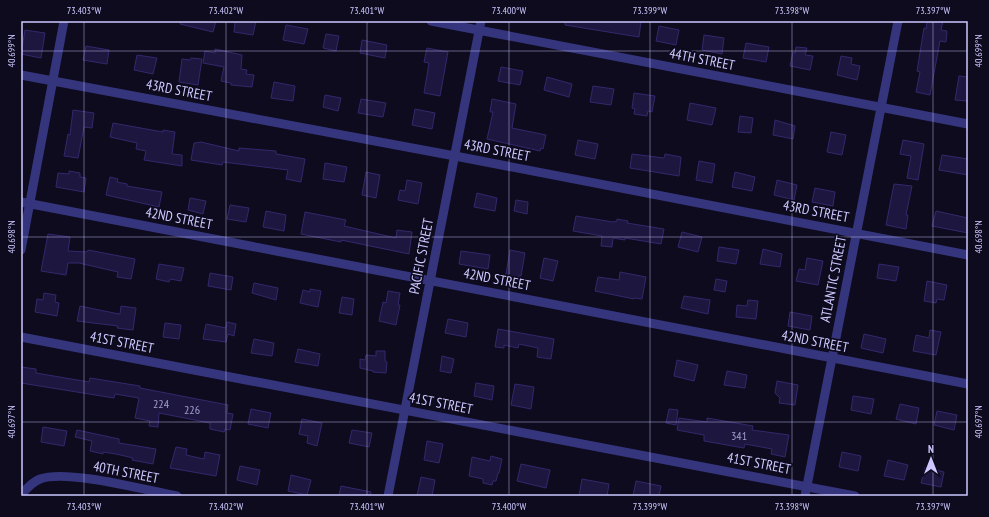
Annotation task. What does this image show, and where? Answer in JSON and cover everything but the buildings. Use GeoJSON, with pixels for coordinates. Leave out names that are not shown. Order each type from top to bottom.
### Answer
{"type":"FeatureCollection","features":[{"type":"Feature","properties":{"kind":"street"},"geometry":{"type":"LineString","coordinates":[[21,250],[26,203],[53,81],[64,21]]}},
{"type":"Feature","properties":{"kind":"street","name":"44TH STREET"},"geometry":{"type":"LineString","coordinates":[[431,21],[480,26],[968,124]]}},
{"type":"Feature","properties":{"kind":"street","name":"ATLANTIC STREET"},"geometry":{"type":"LineString","coordinates":[[806,491],[898,21]]}},
{"type":"Feature","properties":{"kind":"street","name":"PACIFIC STREET"},"geometry":{"type":"LineString","coordinates":[[388,496],[480,26]]}},
{"type":"Feature","properties":{"kind":"street","name":"43RD STREET"},"geometry":{"type":"LineString","coordinates":[[21,75],[455,156],[968,255]]}},
{"type":"Feature","properties":{"kind":"street","name":"42ND STREET"},"geometry":{"type":"LineString","coordinates":[[26,203],[968,384]]}},
{"type":"Feature","properties":{"kind":"street","name":"41ST STREET"},"geometry":{"type":"LineString","coordinates":[[21,337],[406,410],[806,491],[855,496]]}},
{"type":"Feature","properties":{"kind":"street","name":"40TH STREET"},"geometry":{"type":"LineString","coordinates":[[21,495],[27,488],[38,480],[50,476],[70,476],[177,496]]}}]}
